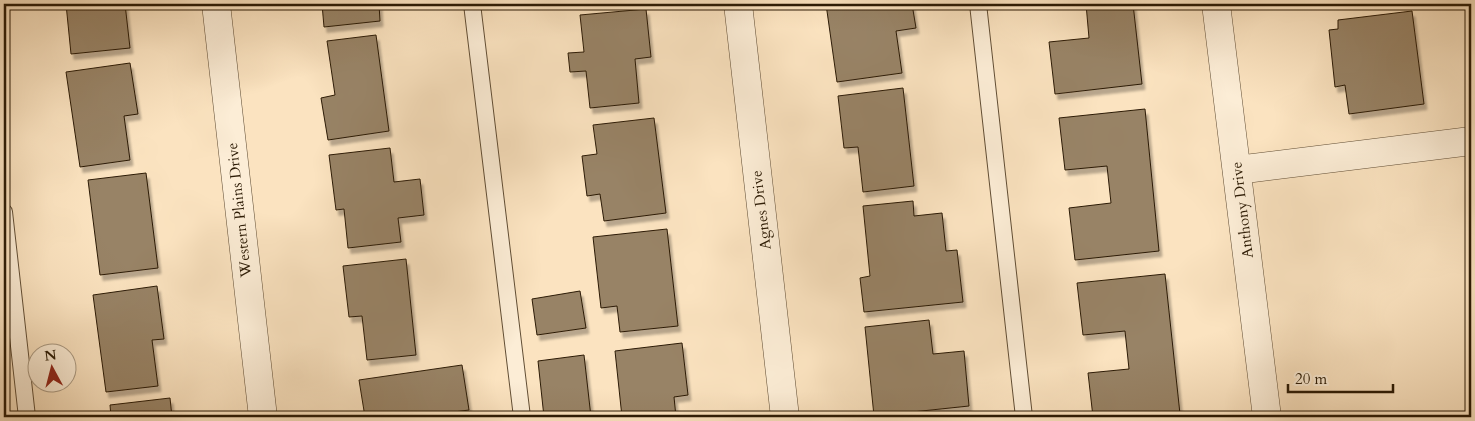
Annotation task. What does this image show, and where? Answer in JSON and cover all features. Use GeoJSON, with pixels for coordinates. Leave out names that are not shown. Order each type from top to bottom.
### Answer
{"type":"FeatureCollection","features":[{"type":"Feature","properties":{"kind":"street","name":"Western Plains Drive"},"geometry":{"type":"LineString","coordinates":[[216,4],[263,417]]}},
{"type":"Feature","properties":{"kind":"street","name":"Agnes Drive"},"geometry":{"type":"LineString","coordinates":[[738,4],[786,417]]}},
{"type":"Feature","properties":{"kind":"street","name":"Anthony Drive"},"geometry":{"type":"LineString","coordinates":[[1216,4],[1267,417]]}},
{"type":"Feature","properties":{"kind":"street"},"geometry":{"type":"LineString","coordinates":[[1237,170],[1471,142]]}},
{"type":"Feature","properties":{"kind":"lane"},"geometry":{"type":"LineString","coordinates":[[472,4],[522,417]]}},
{"type":"Feature","properties":{"kind":"lane"},"geometry":{"type":"LineString","coordinates":[[978,4],[1024,417]]}},
{"type":"Feature","properties":{"kind":"lane"},"geometry":{"type":"LineString","coordinates":[[4,212],[27,417]]}},
{"type":"Feature","properties":{"kind":"building"},"geometry":{"type":"Polygon","coordinates":[[[66,4],[125,4],[130,48],[71,54],[66,4]]]}},
{"type":"Feature","properties":{"kind":"building"},"geometry":{"type":"Polygon","coordinates":[[[322,4],[379,4],[380,21],[324,27],[322,4]]]}},
{"type":"Feature","properties":{"kind":"building"},"geometry":{"type":"Polygon","coordinates":[[[826,4],[912,4],[916,28],[896,31],[902,73],[837,82],[826,4]]]}},
{"type":"Feature","properties":{"kind":"building"},"geometry":{"type":"Polygon","coordinates":[[[1086,4],[1133,4],[1142,84],[1055,94],[1049,42],[1089,38],[1086,4]]]}},
{"type":"Feature","properties":{"kind":"building"},"geometry":{"type":"Polygon","coordinates":[[[646,9],[651,57],[635,59],[639,103],[590,108],[586,71],[570,72],[568,53],[584,52],[580,15],[646,9]]]}},
{"type":"Feature","properties":{"kind":"building"},"geometry":{"type":"Polygon","coordinates":[[[1412,11],[1424,104],[1349,114],[1345,85],[1335,87],[1329,30],[1338,29],[1338,20],[1412,11]]]}},
{"type":"Feature","properties":{"kind":"building"},"geometry":{"type":"Polygon","coordinates":[[[376,35],[389,131],[328,140],[321,98],[335,95],[327,41],[376,35]]]}},
{"type":"Feature","properties":{"kind":"building"},"geometry":{"type":"Polygon","coordinates":[[[130,63],[138,114],[124,116],[130,160],[80,167],[66,72],[130,63]]]}},
{"type":"Feature","properties":{"kind":"building"},"geometry":{"type":"Polygon","coordinates":[[[903,88],[914,186],[863,192],[858,147],[844,148],[838,96],[903,88]]]}},
{"type":"Feature","properties":{"kind":"building"},"geometry":{"type":"Polygon","coordinates":[[[1145,109],[1159,251],[1075,260],[1069,208],[1111,203],[1107,166],[1065,170],[1059,118],[1145,109]]]}},
{"type":"Feature","properties":{"kind":"building"},"geometry":{"type":"Polygon","coordinates":[[[654,118],[666,213],[604,221],[600,194],[587,196],[582,156],[597,154],[593,125],[654,118]]]}},
{"type":"Feature","properties":{"kind":"building"},"geometry":{"type":"Polygon","coordinates":[[[390,148],[394,182],[420,179],[424,215],[398,218],[401,242],[348,248],[344,209],[336,210],[329,155],[390,148]]]}},
{"type":"Feature","properties":{"kind":"building"},"geometry":{"type":"Polygon","coordinates":[[[146,173],[158,268],[100,275],[88,180],[146,173]]]}},
{"type":"Feature","properties":{"kind":"building"},"geometry":{"type":"Polygon","coordinates":[[[913,201],[914,216],[942,213],[946,251],[957,250],[963,302],[864,312],[860,278],[870,276],[863,206],[913,201]]]}},
{"type":"Feature","properties":{"kind":"building"},"geometry":{"type":"Polygon","coordinates":[[[667,229],[678,326],[620,332],[617,306],[601,308],[593,237],[667,229]]]}},
{"type":"Feature","properties":{"kind":"building"},"geometry":{"type":"Polygon","coordinates":[[[406,259],[416,355],[367,360],[362,316],[349,317],[343,266],[406,259]]]}},
{"type":"Feature","properties":{"kind":"building"},"geometry":{"type":"Polygon","coordinates":[[[1165,274],[1180,414],[1153,417],[1093,417],[1088,373],[1129,369],[1125,331],[1083,335],[1077,283],[1165,274]]]}},
{"type":"Feature","properties":{"kind":"building"},"geometry":{"type":"Polygon","coordinates":[[[157,286],[164,339],[152,340],[158,386],[106,392],[93,295],[157,286]]]}},
{"type":"Feature","properties":{"kind":"building"},"geometry":{"type":"Polygon","coordinates":[[[580,291],[586,328],[537,335],[532,299],[580,291]]]}},
{"type":"Feature","properties":{"kind":"building"},"geometry":{"type":"Polygon","coordinates":[[[929,320],[933,354],[964,351],[969,406],[874,416],[865,327],[929,320]]]}},
{"type":"Feature","properties":{"kind":"building"},"geometry":{"type":"Polygon","coordinates":[[[682,343],[688,395],[674,397],[676,417],[622,417],[615,351],[682,343]]]}},
{"type":"Feature","properties":{"kind":"building"},"geometry":{"type":"Polygon","coordinates":[[[584,355],[591,417],[544,417],[538,361],[584,355]]]}},
{"type":"Feature","properties":{"kind":"building"},"geometry":{"type":"Polygon","coordinates":[[[462,365],[469,410],[415,417],[365,417],[359,380],[462,365]]]}},
{"type":"Feature","properties":{"kind":"building"},"geometry":{"type":"Polygon","coordinates":[[[170,398],[172,417],[111,417],[110,405],[170,398]]]}}]}
